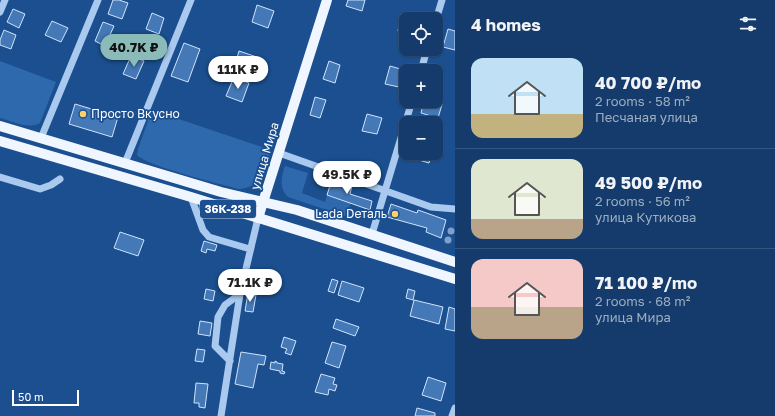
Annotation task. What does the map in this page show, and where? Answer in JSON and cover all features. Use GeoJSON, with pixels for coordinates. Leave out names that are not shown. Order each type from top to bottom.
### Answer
{"type":"FeatureCollection","features":[{"type":"Feature","properties":{"kind":"main road","name":"улица Мира"},"geometry":{"type":"LineString","coordinates":[[258,218],[327,0]]}},
{"type":"Feature","properties":{"kind":"main road"},"geometry":{"type":"LineString","coordinates":[[0,126],[222,192],[297,210],[455,262]]}},
{"type":"Feature","properties":{"kind":"main road","name":"36К-238"},"geometry":{"type":"LineString","coordinates":[[0,141],[191,197],[455,279]]}},
{"type":"Feature","properties":{"kind":"street"},"geometry":{"type":"LineString","coordinates":[[0,12],[5,0]]}},
{"type":"Feature","properties":{"kind":"street"},"geometry":{"type":"LineString","coordinates":[[41,138],[98,0]]}},
{"type":"Feature","properties":{"kind":"street"},"geometry":{"type":"LineString","coordinates":[[125,163],[191,0]]}},
{"type":"Feature","properties":{"kind":"street"},"geometry":{"type":"LineString","coordinates":[[438,12],[442,0]]}},
{"type":"Feature","properties":{"kind":"street"},"geometry":{"type":"LineString","coordinates":[[372,234],[410,108]]}},
{"type":"Feature","properties":{"kind":"street"},"geometry":{"type":"LineString","coordinates":[[279,153],[431,206],[455,209]]}},
{"type":"Feature","properties":{"kind":"street"},"geometry":{"type":"LineString","coordinates":[[0,177],[40,189],[51,185],[60,179]]}},
{"type":"Feature","properties":{"kind":"street"},"geometry":{"type":"LineString","coordinates":[[191,197],[203,230],[209,237],[250,249]]}},
{"type":"Feature","properties":{"kind":"street","name":"улица Мира"},"geometry":{"type":"LineString","coordinates":[[221,416],[240,294],[258,218]]}},
{"type":"Feature","properties":{"kind":"street"},"geometry":{"type":"LineString","coordinates":[[230,361],[215,346],[218,317],[225,304],[240,294]]}},
{"type":"Feature","properties":{"kind":"street"},"geometry":{"type":"LineString","coordinates":[[452,416],[455,408]]}},
{"type":"Feature","properties":{"kind":"shaded area"},"geometry":{"type":"Polygon","coordinates":[[[0,61],[56,82],[40,123],[30,126],[0,118],[0,61]]]}},
{"type":"Feature","properties":{"kind":"shaded area"},"geometry":{"type":"Polygon","coordinates":[[[152,110],[271,150],[267,164],[258,181],[247,188],[239,189],[154,164],[137,155],[152,110]]]}},
{"type":"Feature","properties":{"kind":"shaded area"},"geometry":{"type":"Polygon","coordinates":[[[285,166],[308,173],[302,193],[325,202],[327,195],[351,203],[345,216],[288,197],[282,186],[285,166]]]}},
{"type":"Feature","properties":{"kind":"building"},"geometry":{"type":"Polygon","coordinates":[[[113,0],[128,3],[122,19],[108,14],[113,0]]]}},
{"type":"Feature","properties":{"kind":"building"},"geometry":{"type":"Polygon","coordinates":[[[348,0],[365,0],[362,11],[346,6],[348,0]]]}},
{"type":"Feature","properties":{"kind":"building"},"geometry":{"type":"Polygon","coordinates":[[[257,5],[274,11],[268,28],[252,22],[257,5]]]}},
{"type":"Feature","properties":{"kind":"building"},"geometry":{"type":"Polygon","coordinates":[[[13,9],[25,14],[19,28],[7,22],[13,9]]]}},
{"type":"Feature","properties":{"kind":"building"},"geometry":{"type":"Polygon","coordinates":[[[152,13],[164,18],[159,34],[146,29],[152,13]]]}},
{"type":"Feature","properties":{"kind":"building"},"geometry":{"type":"Polygon","coordinates":[[[52,21],[68,28],[61,42],[45,35],[52,21]]]}},
{"type":"Feature","properties":{"kind":"building"},"geometry":{"type":"Polygon","coordinates":[[[103,22],[114,26],[105,46],[95,41],[103,22]]]}},
{"type":"Feature","properties":{"kind":"building"},"geometry":{"type":"Polygon","coordinates":[[[448,29],[455,31],[455,50],[443,47],[448,29]]]}},
{"type":"Feature","properties":{"kind":"building"},"geometry":{"type":"Polygon","coordinates":[[[4,30],[16,35],[11,49],[0,45],[0,40],[4,30]]]}},
{"type":"Feature","properties":{"kind":"building"},"geometry":{"type":"Polygon","coordinates":[[[184,43],[200,49],[188,82],[171,76],[184,43]]]}},
{"type":"Feature","properties":{"kind":"building"},"geometry":{"type":"Polygon","coordinates":[[[239,51],[257,57],[251,73],[234,68],[239,51]]]}},
{"type":"Feature","properties":{"kind":"building"},"geometry":{"type":"Polygon","coordinates":[[[131,56],[144,61],[136,79],[123,74],[131,56]]]}},
{"type":"Feature","properties":{"kind":"building"},"geometry":{"type":"Polygon","coordinates":[[[329,61],[340,65],[335,83],[323,79],[329,61]]]}},
{"type":"Feature","properties":{"kind":"building"},"geometry":{"type":"Polygon","coordinates":[[[390,66],[399,69],[399,87],[385,84],[390,66]]]}},
{"type":"Feature","properties":{"kind":"building"},"geometry":{"type":"Polygon","coordinates":[[[234,77],[249,83],[242,102],[226,96],[234,77]]]}},
{"type":"Feature","properties":{"kind":"building"},"geometry":{"type":"Polygon","coordinates":[[[315,97],[326,100],[320,118],[310,115],[315,97]]]}},
{"type":"Feature","properties":{"kind":"building"},"geometry":{"type":"Polygon","coordinates":[[[75,104],[118,117],[112,137],[69,124],[75,104]]]}},
{"type":"Feature","properties":{"kind":"building"},"geometry":{"type":"Polygon","coordinates":[[[422,108],[441,108],[439,116],[431,116],[421,113],[422,108]]]}},
{"type":"Feature","properties":{"kind":"building"},"geometry":{"type":"Polygon","coordinates":[[[367,114],[382,118],[377,134],[362,131],[367,114]]]}},
{"type":"Feature","properties":{"kind":"building"},"geometry":{"type":"Polygon","coordinates":[[[419,160],[430,160],[429,163],[419,160]]]}},
{"type":"Feature","properties":{"kind":"building"},"geometry":{"type":"Polygon","coordinates":[[[332,179],[352,186],[350,194],[372,201],[370,210],[327,195],[332,179]]]}},
{"type":"Feature","properties":{"kind":"building"},"geometry":{"type":"Polygon","coordinates":[[[391,204],[417,213],[418,210],[446,220],[441,238],[426,232],[427,228],[387,217],[391,204]]]}},
{"type":"Feature","properties":{"kind":"building"},"geometry":{"type":"Polygon","coordinates":[[[120,232],[144,240],[138,256],[114,248],[120,232]]]}},
{"type":"Feature","properties":{"kind":"building"},"geometry":{"type":"Polygon","coordinates":[[[204,241],[217,245],[215,251],[207,249],[206,253],[201,251],[204,241]]]}},
{"type":"Feature","properties":{"kind":"building"},"geometry":{"type":"Polygon","coordinates":[[[332,279],[338,281],[334,293],[328,291],[332,279]]]}},
{"type":"Feature","properties":{"kind":"building"},"geometry":{"type":"Polygon","coordinates":[[[342,281],[364,288],[359,302],[338,295],[342,281]]]}},
{"type":"Feature","properties":{"kind":"building"},"geometry":{"type":"Polygon","coordinates":[[[206,289],[215,291],[213,301],[204,299],[206,289]]]}},
{"type":"Feature","properties":{"kind":"building"},"geometry":{"type":"Polygon","coordinates":[[[408,289],[415,291],[413,300],[406,298],[408,289]]]}},
{"type":"Feature","properties":{"kind":"building"},"geometry":{"type":"Polygon","coordinates":[[[248,293],[256,295],[253,312],[245,311],[248,293]]]}},
{"type":"Feature","properties":{"kind":"building"},"geometry":{"type":"Polygon","coordinates":[[[414,300],[443,307],[439,324],[410,316],[414,300]]]}},
{"type":"Feature","properties":{"kind":"building"},"geometry":{"type":"Polygon","coordinates":[[[449,307],[455,309],[455,331],[445,329],[449,307]]]}},
{"type":"Feature","properties":{"kind":"building"},"geometry":{"type":"Polygon","coordinates":[[[336,319],[359,327],[355,336],[333,328],[336,319]]]}},
{"type":"Feature","properties":{"kind":"building"},"geometry":{"type":"Polygon","coordinates":[[[200,321],[212,323],[210,336],[198,334],[200,321]]]}},
{"type":"Feature","properties":{"kind":"building"},"geometry":{"type":"Polygon","coordinates":[[[284,337],[296,341],[291,355],[285,353],[287,349],[281,347],[284,337]]]}},
{"type":"Feature","properties":{"kind":"building"},"geometry":{"type":"Polygon","coordinates":[[[332,342],[346,346],[339,368],[325,363],[332,342]]]}},
{"type":"Feature","properties":{"kind":"building"},"geometry":{"type":"Polygon","coordinates":[[[197,349],[205,350],[203,362],[195,361],[197,349]]]}},
{"type":"Feature","properties":{"kind":"building"},"geometry":{"type":"Polygon","coordinates":[[[241,352],[266,356],[264,365],[258,364],[253,388],[235,384],[241,352]]]}},
{"type":"Feature","properties":{"kind":"building"},"geometry":{"type":"Polygon","coordinates":[[[275,361],[283,364],[282,371],[285,372],[284,374],[280,373],[280,371],[270,369],[271,362],[275,363],[275,361]]]}},
{"type":"Feature","properties":{"kind":"building"},"geometry":{"type":"Polygon","coordinates":[[[321,374],[335,378],[333,384],[337,385],[335,391],[329,389],[328,395],[315,392],[321,374]]]}},
{"type":"Feature","properties":{"kind":"building"},"geometry":{"type":"Polygon","coordinates":[[[428,377],[446,383],[441,401],[422,395],[428,377]]]}},
{"type":"Feature","properties":{"kind":"building"},"geometry":{"type":"Polygon","coordinates":[[[196,383],[208,384],[205,408],[199,407],[199,403],[194,403],[196,383]]]}},
{"type":"Feature","properties":{"kind":"building"},"geometry":{"type":"Polygon","coordinates":[[[417,408],[435,413],[435,416],[415,416],[417,408]]]}},
{"type":"Feature","properties":{"kind":"place","name":"Просто Вкусно"},"geometry":{"type":"Point","coordinates":[83,114]}},
{"type":"Feature","properties":{"kind":"place","name":"Lada Dеталь"},"geometry":{"type":"Point","coordinates":[395,214]}}]}
